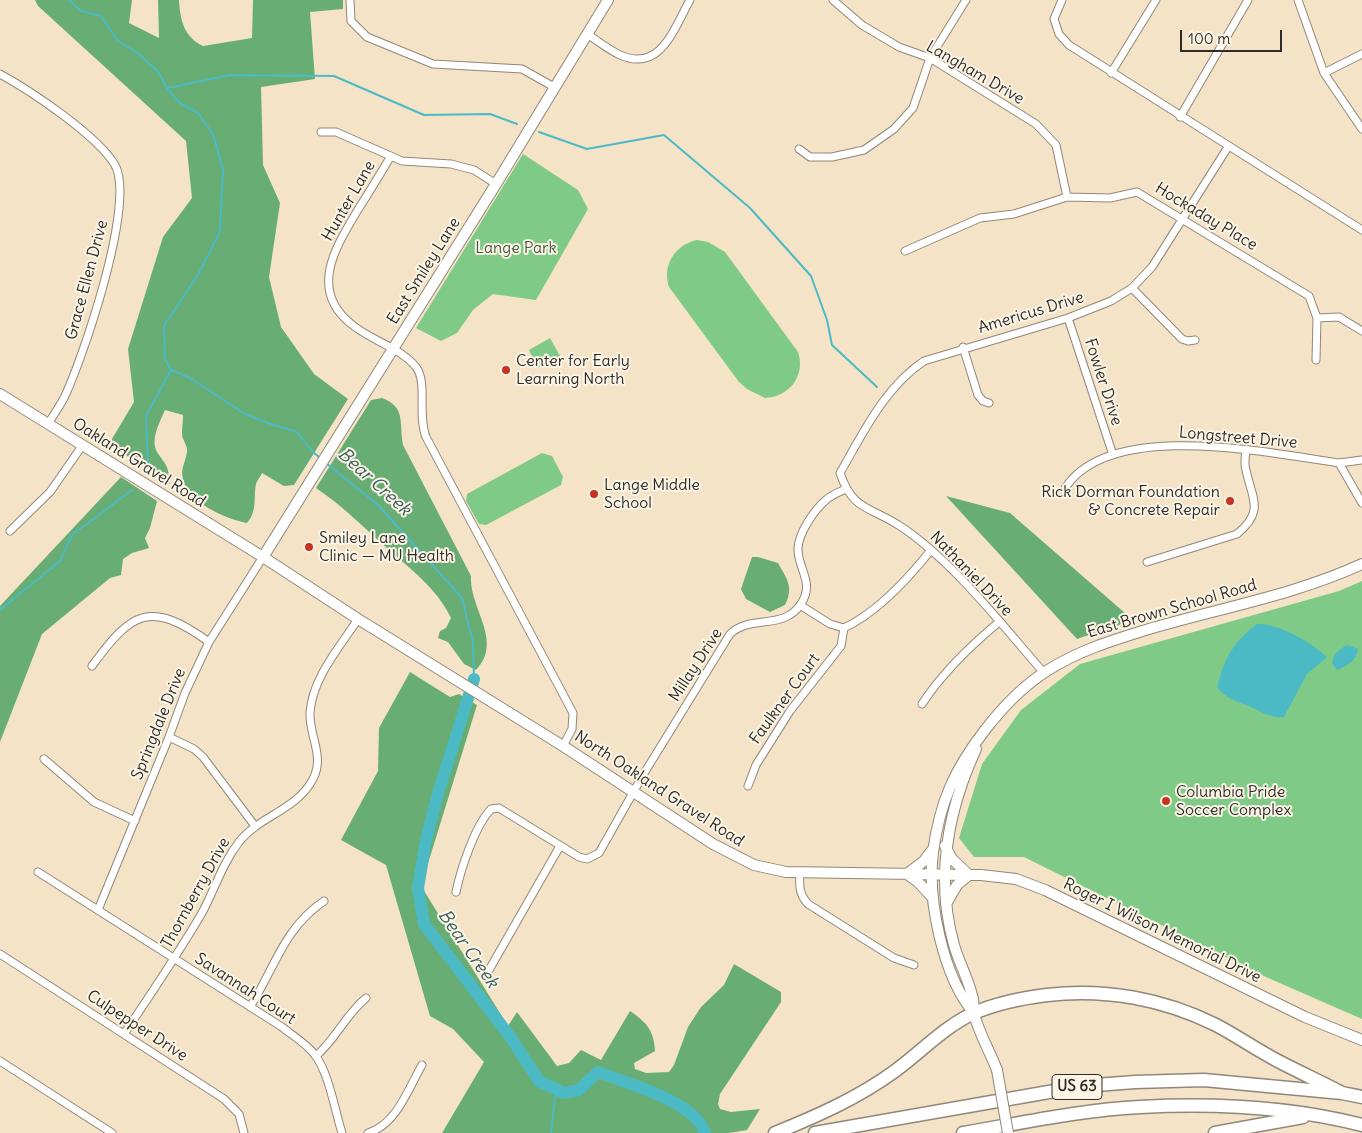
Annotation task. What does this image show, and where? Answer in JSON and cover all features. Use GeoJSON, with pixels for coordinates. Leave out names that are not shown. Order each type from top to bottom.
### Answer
{"type":"FeatureCollection","features":[{"type":"Feature","properties":{"kind":"highway"},"geometry":{"type":"LineString","coordinates":[[775,1133],[822,1113],[869,1088],[896,1070],[946,1030],[974,1013],[1023,998],[1064,993],[1096,992],[1146,1000],[1180,1010],[1215,1025],[1278,1061],[1342,1093]]}},
{"type":"Feature","properties":{"kind":"highway","name":"US 63"},"geometry":{"type":"LineString","coordinates":[[815,1133],[1083,1086],[1135,1082],[1204,1080],[1342,1093],[1362,1097]]}},
{"type":"Feature","properties":{"kind":"highway","name":"US 63"},"geometry":{"type":"LineString","coordinates":[[963,1133],[1082,1113],[1140,1107],[1228,1107],[1284,1111],[1362,1125]]}},
{"type":"Feature","properties":{"kind":"highway"},"geometry":{"type":"LineString","coordinates":[[1214,1133],[1312,1116]]}},
{"type":"Feature","properties":{"kind":"street"},"geometry":{"type":"LineString","coordinates":[[350,0],[351,21],[367,37],[395,50],[432,64],[522,70],[554,87]]}},
{"type":"Feature","properties":{"kind":"street","name":"East Smiley Lane"},"geometry":{"type":"LineString","coordinates":[[263,557],[496,184],[608,0]]}},
{"type":"Feature","properties":{"kind":"street"},"geometry":{"type":"LineString","coordinates":[[587,34],[620,55],[638,60],[649,58],[661,51],[690,0]]}},
{"type":"Feature","properties":{"kind":"street","name":"Langham Drive"},"geometry":{"type":"LineString","coordinates":[[833,0],[869,30],[899,47],[930,58],[1036,124],[1056,145],[1067,198]]}},
{"type":"Feature","properties":{"kind":"street"},"geometry":{"type":"LineString","coordinates":[[799,149],[810,158],[832,157],[864,150],[894,129],[913,108],[930,58],[966,0]]}},
{"type":"Feature","properties":{"kind":"street"},"geometry":{"type":"LineString","coordinates":[[1062,0],[1054,19],[1059,34],[1069,45],[1180,117],[1362,230]]}},
{"type":"Feature","properties":{"kind":"street"},"geometry":{"type":"LineString","coordinates":[[1111,73],[1156,0]]}},
{"type":"Feature","properties":{"kind":"street"},"geometry":{"type":"LineString","coordinates":[[1180,117],[1248,0]]}},
{"type":"Feature","properties":{"kind":"street"},"geometry":{"type":"LineString","coordinates":[[1298,0],[1324,73],[1362,129]]}},
{"type":"Feature","properties":{"kind":"street"},"geometry":{"type":"LineString","coordinates":[[1324,73],[1362,54]]}},
{"type":"Feature","properties":{"kind":"street","name":"Grace Ellen Drive"},"geometry":{"type":"LineString","coordinates":[[0,74],[24,87],[91,138],[106,153],[115,166],[121,185],[114,244],[98,297],[78,362],[63,399],[48,424]]}},
{"type":"Feature","properties":{"kind":"street"},"geometry":{"type":"LineString","coordinates":[[321,132],[336,132],[402,161],[451,164],[474,170],[496,184]]}},
{"type":"Feature","properties":{"kind":"street","name":"Americus Drive"},"geometry":{"type":"LineString","coordinates":[[846,489],[840,473],[885,400],[905,373],[924,361],[1068,318],[1111,300],[1132,288],[1152,268],[1228,147]]}},
{"type":"Feature","properties":{"kind":"street","name":"Hunter Lane"},"geometry":{"type":"LineString","coordinates":[[391,156],[340,240],[332,259],[328,279],[330,296],[338,312],[351,324],[415,366],[420,374],[422,391],[421,416],[426,437],[573,713],[572,729],[563,746]]}},
{"type":"Feature","properties":{"kind":"street","name":"Hockaday Place"},"geometry":{"type":"LineString","coordinates":[[905,251],[980,218],[1014,214],[1067,198],[1110,198],[1137,192],[1308,296],[1317,318],[1316,360]]}},
{"type":"Feature","properties":{"kind":"street"},"geometry":{"type":"LineString","coordinates":[[1132,288],[1182,338],[1188,342],[1195,340]]}},
{"type":"Feature","properties":{"kind":"street"},"geometry":{"type":"LineString","coordinates":[[1317,318],[1339,316],[1362,331]]}},
{"type":"Feature","properties":{"kind":"street","name":"Fowler Drive"},"geometry":{"type":"LineString","coordinates":[[1068,318],[1113,454]]}},
{"type":"Feature","properties":{"kind":"street"},"geometry":{"type":"LineString","coordinates":[[963,348],[978,396],[983,401],[989,403]]}},
{"type":"Feature","properties":{"kind":"street","name":"Oakland Gravel Road"},"geometry":{"type":"LineString","coordinates":[[0,394],[263,557]]}},
{"type":"Feature","properties":{"kind":"street","name":"Longstreet Drive"},"geometry":{"type":"LineString","coordinates":[[1064,490],[1071,478],[1082,468],[1113,454],[1154,446],[1184,444],[1246,450],[1339,463],[1362,460]]}},
{"type":"Feature","properties":{"kind":"street"},"geometry":{"type":"LineString","coordinates":[[10,531],[50,492],[82,446]]}},
{"type":"Feature","properties":{"kind":"street"},"geometry":{"type":"LineString","coordinates":[[1147,562],[1237,534],[1243,529],[1254,514],[1256,504],[1245,468],[1246,450]]}},
{"type":"Feature","properties":{"kind":"street"},"geometry":{"type":"LineString","coordinates":[[1339,463],[1362,503]]}},
{"type":"Feature","properties":{"kind":"street"},"geometry":{"type":"LineString","coordinates":[[846,489],[832,495],[821,504],[799,541],[799,556],[807,581],[806,590],[800,605],[830,624],[844,628],[859,621],[914,572],[931,550]]}},
{"type":"Feature","properties":{"kind":"street","name":"Nathaniel Drive"},"geometry":{"type":"LineString","coordinates":[[846,489],[856,502],[899,525],[931,550],[1044,673]]}},
{"type":"Feature","properties":{"kind":"street","name":"North Oakland Gravel Road"},"geometry":{"type":"LineString","coordinates":[[263,557],[358,620],[563,746],[634,794],[733,856],[768,870],[944,875]]}},
{"type":"Feature","properties":{"kind":"street","name":"Springdale Drive"},"geometry":{"type":"LineString","coordinates":[[98,910],[169,738],[185,693],[209,642],[263,557]]}},
{"type":"Feature","properties":{"kind":"street","name":"East Brown School Road"},"geometry":{"type":"LineString","coordinates":[[974,1013],[965,1003],[946,957],[932,897],[931,875],[937,824],[951,782],[969,750],[1003,708],[1044,673],[1084,650],[1285,592],[1340,574],[1362,564]]}},
{"type":"Feature","properties":{"kind":"street","name":"Millay Drive"},"geometry":{"type":"LineString","coordinates":[[560,846],[587,859],[600,853],[730,634],[746,624],[774,622],[783,619],[800,605]]}},
{"type":"Feature","properties":{"kind":"street"},"geometry":{"type":"LineString","coordinates":[[92,666],[110,640],[125,626],[142,618],[160,617],[178,622],[209,642]]}},
{"type":"Feature","properties":{"kind":"street","name":"Thornberry Drive"},"geometry":{"type":"LineString","coordinates":[[124,1034],[174,960],[203,910],[229,856],[255,826],[293,802],[306,791],[314,778],[318,764],[318,751],[310,715],[312,699],[316,685],[358,620]]}},
{"type":"Feature","properties":{"kind":"street"},"geometry":{"type":"LineString","coordinates":[[922,704],[961,656],[999,622]]}},
{"type":"Feature","properties":{"kind":"street","name":"Faulkner Court"},"geometry":{"type":"LineString","coordinates":[[748,786],[756,765],[790,711],[841,646],[844,628]]}},
{"type":"Feature","properties":{"kind":"street","name":"East Brown School Road"},"geometry":{"type":"LineString","coordinates":[[944,875],[945,846],[959,790],[985,730]]}},
{"type":"Feature","properties":{"kind":"street"},"geometry":{"type":"LineString","coordinates":[[169,738],[194,749],[203,757],[255,826]]}},
{"type":"Feature","properties":{"kind":"street"},"geometry":{"type":"LineString","coordinates":[[44,759],[94,802],[134,821]]}},
{"type":"Feature","properties":{"kind":"street"},"geometry":{"type":"LineString","coordinates":[[456,892],[459,878],[484,816],[491,808],[499,808],[560,846],[488,970]]}},
{"type":"Feature","properties":{"kind":"street"},"geometry":{"type":"LineString","coordinates":[[945,846],[952,859],[969,874],[957,885],[946,904]]}},
{"type":"Feature","properties":{"kind":"street"},"geometry":{"type":"LineString","coordinates":[[932,897],[918,882],[907,874],[924,861],[934,848]]}},
{"type":"Feature","properties":{"kind":"street","name":"Savannah Court"},"geometry":{"type":"LineString","coordinates":[[38,872],[282,1027],[316,1056]]}},
{"type":"Feature","properties":{"kind":"street"},"geometry":{"type":"LineString","coordinates":[[800,872],[798,887],[802,898],[808,904],[894,958],[914,965]]}},
{"type":"Feature","properties":{"kind":"street"},"geometry":{"type":"LineString","coordinates":[[944,875],[946,904],[954,945],[973,998],[974,1013],[997,1070],[1008,1133]]}},
{"type":"Feature","properties":{"kind":"street","name":"Roger I Wilson Memorial Drive"},"geometry":{"type":"LineString","coordinates":[[944,875],[1002,876],[1034,885],[1305,1017],[1362,1040]]}},
{"type":"Feature","properties":{"kind":"street"},"geometry":{"type":"LineString","coordinates":[[250,1007],[263,987],[281,946],[308,912],[324,901]]}},
{"type":"Feature","properties":{"kind":"street","name":"Culpepper Drive"},"geometry":{"type":"LineString","coordinates":[[0,954],[224,1099],[238,1114],[244,1133]]}},
{"type":"Feature","properties":{"kind":"street"},"geometry":{"type":"LineString","coordinates":[[342,1133],[316,1056],[330,1044],[357,1006],[366,998]]}},
{"type":"Feature","properties":{"kind":"street"},"geometry":{"type":"LineString","coordinates":[[0,1061],[112,1133]]}},
{"type":"Feature","properties":{"kind":"street"},"geometry":{"type":"LineString","coordinates":[[368,1133],[383,1126],[392,1117],[422,1065]]}},
{"type":"Feature","properties":{"kind":"green space"},"geometry":{"type":"Polygon","coordinates":[[[35,0],[132,0],[129,23],[159,38],[158,0],[179,0],[180,14],[187,33],[203,46],[252,38],[253,0],[343,0],[343,9],[310,12],[315,79],[261,87],[263,165],[280,203],[269,277],[281,327],[314,374],[348,399],[294,485],[284,486],[262,473],[256,484],[253,513],[247,523],[209,508],[192,495],[187,488],[182,475],[187,449],[182,436],[183,415],[165,410],[155,436],[155,447],[169,473],[170,484],[109,444],[134,402],[128,349],[163,237],[192,198],[186,141],[38,6],[35,0]]]}},
{"type":"Feature","properties":{"kind":"green space","name":"Lange Park"},"geometry":{"type":"Polygon","coordinates":[[[523,154],[578,190],[588,209],[536,300],[493,294],[473,310],[457,333],[441,341],[416,328],[523,154]]]}},
{"type":"Feature","properties":{"kind":"green space"},"geometry":{"type":"Polygon","coordinates":[[[697,240],[708,242],[725,252],[798,352],[800,369],[797,377],[794,384],[781,394],[765,398],[747,389],[739,382],[669,287],[667,271],[672,257],[682,246],[697,240]]]}},
{"type":"Feature","properties":{"kind":"green space"},"geometry":{"type":"Polygon","coordinates":[[[550,338],[560,356],[538,368],[529,350],[550,338]]]}},
{"type":"Feature","properties":{"kind":"green space"},"geometry":{"type":"Polygon","coordinates":[[[382,398],[395,406],[398,411],[403,445],[471,576],[475,600],[486,636],[487,648],[484,659],[476,670],[464,664],[448,642],[438,638],[440,631],[446,628],[451,618],[438,597],[414,572],[353,517],[316,488],[371,400],[382,398]]]}},
{"type":"Feature","properties":{"kind":"green space"},"geometry":{"type":"Polygon","coordinates":[[[542,453],[552,456],[563,477],[561,485],[486,525],[479,524],[466,501],[467,494],[542,453]]]}},
{"type":"Feature","properties":{"kind":"green space"},"geometry":{"type":"Polygon","coordinates":[[[121,477],[157,501],[150,528],[145,538],[149,548],[132,553],[123,559],[121,575],[110,578],[42,634],[0,742],[0,606],[121,477]]]}},
{"type":"Feature","properties":{"kind":"green space"},"geometry":{"type":"Polygon","coordinates":[[[946,496],[1010,513],[1133,620],[1077,639],[946,496]]]}},
{"type":"Feature","properties":{"kind":"green space"},"geometry":{"type":"Polygon","coordinates":[[[752,557],[778,563],[787,579],[789,588],[788,599],[785,605],[770,612],[746,599],[741,589],[752,557]]]}},
{"type":"Feature","properties":{"kind":"green space","name":"Columbia Pride Soccer Complex"},"geometry":{"type":"Polygon","coordinates":[[[1362,581],[1362,1019],[1266,977],[1024,857],[974,857],[959,838],[982,764],[1021,710],[1080,664],[1339,591],[1362,581]]]}},
{"type":"Feature","properties":{"kind":"green space"},"geometry":{"type":"Polygon","coordinates":[[[410,672],[450,697],[459,694],[477,705],[421,886],[508,1026],[517,1012],[557,1066],[569,1063],[581,1050],[601,1060],[630,1011],[648,1027],[653,1037],[655,1051],[634,1063],[635,1069],[646,1073],[669,1072],[674,1065],[688,1027],[701,1007],[724,985],[734,964],[781,992],[781,1002],[720,1094],[718,1104],[720,1109],[731,1112],[760,1109],[747,1130],[729,1133],[442,1133],[484,1062],[453,1029],[430,1016],[386,865],[341,840],[378,771],[379,728],[410,672]]]}},
{"type":"Feature","properties":{"kind":"water"},"geometry":{"type":"Polygon","coordinates":[[[1257,624],[1285,630],[1313,646],[1327,657],[1307,674],[1284,717],[1267,715],[1223,694],[1218,688],[1218,683],[1229,654],[1244,635],[1257,624]]]}},
{"type":"Feature","properties":{"kind":"water"},"geometry":{"type":"Polygon","coordinates":[[[1347,645],[1358,649],[1356,656],[1351,662],[1337,670],[1332,663],[1334,657],[1337,652],[1347,645]]]}},
{"type":"Feature","properties":{"kind":"waterway","name":"Bear Creek"},"geometry":{"type":"LineString","coordinates":[[69,0],[81,11],[101,16],[118,41],[138,53],[159,73],[167,89],[181,104],[198,113],[213,134],[223,169],[220,232],[199,273],[164,326],[165,359],[171,370],[190,378],[245,414],[297,432],[320,458]]}},
{"type":"Feature","properties":{"kind":"waterway"},"geometry":{"type":"LineString","coordinates":[[168,88],[230,75],[334,76],[424,115],[490,114],[517,124]]}},
{"type":"Feature","properties":{"kind":"waterway"},"geometry":{"type":"LineString","coordinates":[[539,132],[587,149],[664,135],[750,208],[811,276],[827,320],[832,345],[877,387]]}},
{"type":"Feature","properties":{"kind":"waterway"},"geometry":{"type":"LineString","coordinates":[[146,469],[148,466],[146,416],[171,370]]}},
{"type":"Feature","properties":{"kind":"waterway","name":"Bear Creek"},"geometry":{"type":"LineString","coordinates":[[326,463],[378,505],[462,598],[473,643],[474,679]]}},
{"type":"Feature","properties":{"kind":"waterway"},"geometry":{"type":"LineString","coordinates":[[0,610],[60,561],[72,535],[132,490]]}},
{"type":"Feature","properties":{"kind":"waterway","name":"Bear Creek"},"geometry":{"type":"LineString","coordinates":[[474,679],[439,790],[426,840],[418,888],[424,924],[511,1038],[539,1081],[564,1093],[579,1090],[598,1072],[674,1102],[688,1111],[698,1121],[705,1133]]}},
{"type":"Feature","properties":{"kind":"waterway"},"geometry":{"type":"LineString","coordinates":[[551,1133],[556,1089]]}},
{"type":"Feature","properties":{"kind":"place","name":"Center for Early Learning North"},"geometry":{"type":"Point","coordinates":[506,370]}},
{"type":"Feature","properties":{"kind":"place","name":"Lange Middle School"},"geometry":{"type":"Point","coordinates":[594,494]}},
{"type":"Feature","properties":{"kind":"place","name":"Rick Dorman Foundation & Concrete Repair"},"geometry":{"type":"Point","coordinates":[1230,501]}},
{"type":"Feature","properties":{"kind":"place","name":"Smiley Lane Clinic — MU Health"},"geometry":{"type":"Point","coordinates":[309,547]}},
{"type":"Feature","properties":{"kind":"place","name":"Columbia Pride Soccer Complex"},"geometry":{"type":"Point","coordinates":[1166,801]}}]}
